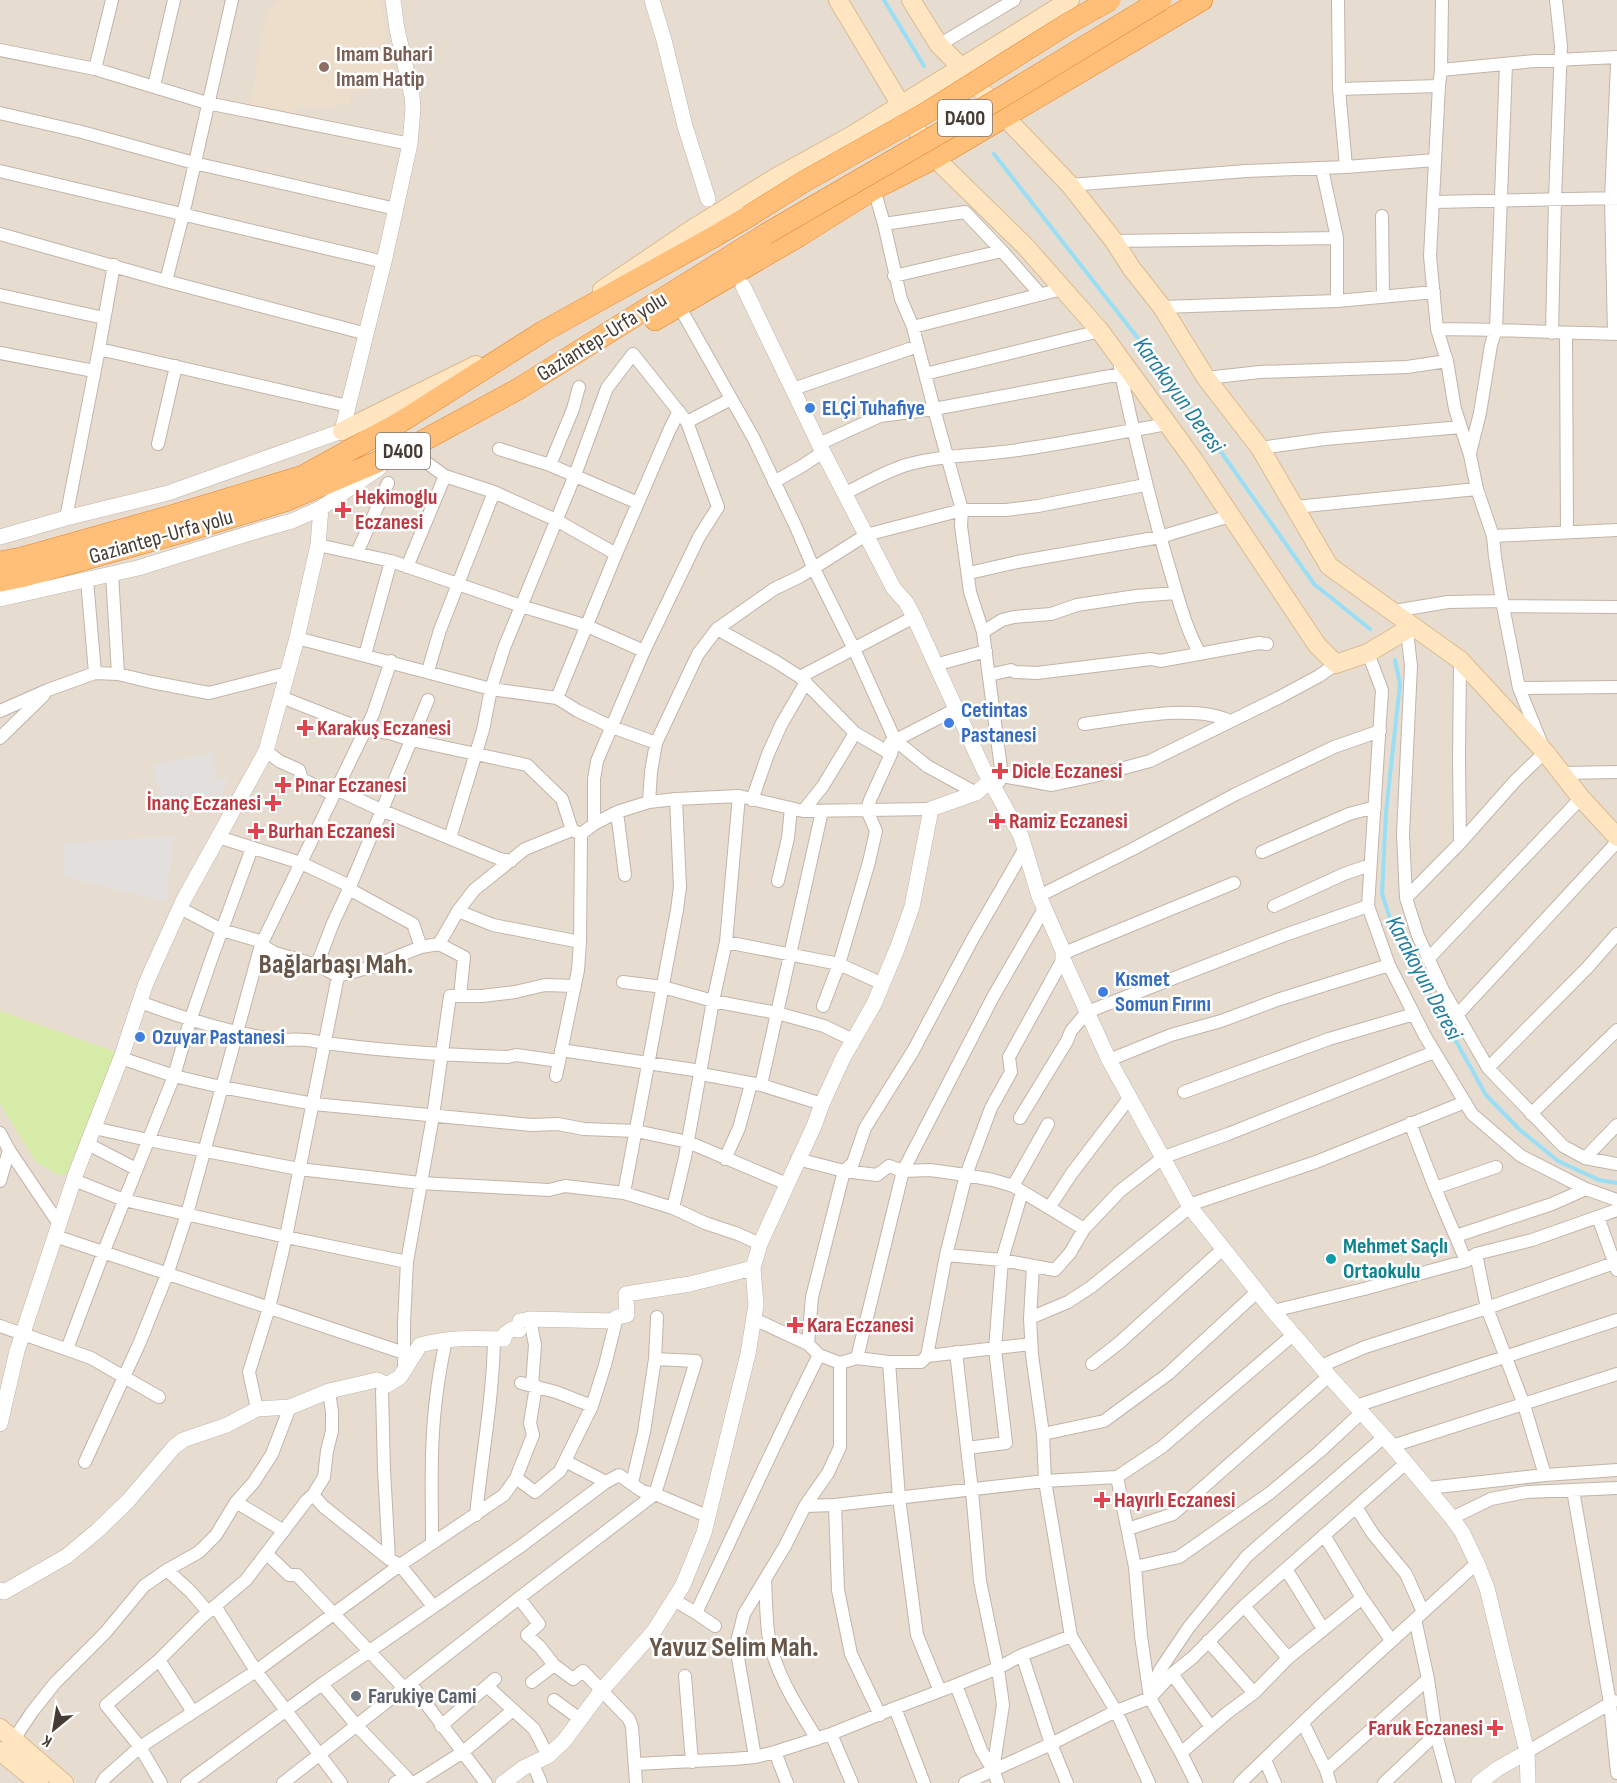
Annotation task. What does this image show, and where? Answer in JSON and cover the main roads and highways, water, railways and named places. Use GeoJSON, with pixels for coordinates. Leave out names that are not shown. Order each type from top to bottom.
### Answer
{"type":"FeatureCollection","features":[{"type":"Feature","properties":{"kind":"highway","name":"Gaziantep-Urfa yolu"},"geometry":{"type":"LineString","coordinates":[[0,562],[174,515],[303,476],[399,423],[544,331],[710,239],[805,181],[926,113],[1069,23],[1110,0]]}},
{"type":"Feature","properties":{"kind":"highway","name":"Gaziantep-Urfa yolu"},"geometry":{"type":"LineString","coordinates":[[0,580],[36,573],[285,501],[408,449],[520,388],[766,234],[1161,0]]}},
{"type":"Feature","properties":{"kind":"highway"},"geometry":{"type":"LineString","coordinates":[[520,388],[619,340],[679,306],[874,189],[935,158],[1202,0]]}},
{"type":"Feature","properties":{"kind":"main road"},"geometry":{"type":"LineString","coordinates":[[838,0],[935,158],[1025,246],[1100,331],[1120,367],[1168,424],[1317,645],[1335,664],[1368,653],[1410,629]]}},
{"type":"Feature","properties":{"kind":"main road"},"geometry":{"type":"LineString","coordinates":[[911,0],[939,45],[1070,185],[1114,241],[1132,269],[1162,307],[1206,378],[1260,448],[1329,566],[1394,611],[1410,629],[1460,660],[1545,752],[1581,798],[1617,837]]}},
{"type":"Feature","properties":{"kind":"main road"},"geometry":{"type":"LineString","coordinates":[[342,431],[544,331],[651,255],[775,178],[851,136],[1070,0]]}},
{"type":"Feature","properties":{"kind":"main road"},"geometry":{"type":"LineString","coordinates":[[7,1734],[64,1783]]}},
{"type":"Feature","properties":{"kind":"main road"},"geometry":{"type":"LineString","coordinates":[[0,1751],[39,1783]]}},
{"type":"Feature","properties":{"kind":"waterway","name":"Karakoyun Deresi"},"geometry":{"type":"LineString","coordinates":[[884,0],[924,66]]}},
{"type":"Feature","properties":{"kind":"waterway","name":"Karakoyun Deresi"},"geometry":{"type":"LineString","coordinates":[[994,154],[1169,378],[1314,584],[1370,629]]}},
{"type":"Feature","properties":{"kind":"waterway","name":"Karakoyun Deresi"},"geometry":{"type":"LineString","coordinates":[[1395,660],[1400,684],[1386,812],[1382,893],[1393,928],[1486,1095],[1520,1130],[1558,1161],[1599,1180],[1617,1183]]}},
{"type":"Feature","properties":{"kind":"place","name":"Imam Buhari Imam Hatip"},"geometry":{"type":"Point","coordinates":[324,67]}},
{"type":"Feature","properties":{"kind":"place","name":"ELÇİ Tuhafiye"},"geometry":{"type":"Point","coordinates":[810,408]}},
{"type":"Feature","properties":{"kind":"place","name":"Hekimoglu Eczanesi"},"geometry":{"type":"Point","coordinates":[343,510]}},
{"type":"Feature","properties":{"kind":"place","name":"Cetintas Pastanesi"},"geometry":{"type":"Point","coordinates":[949,723]}},
{"type":"Feature","properties":{"kind":"place","name":"Karakuş Eczanesi"},"geometry":{"type":"Point","coordinates":[305,728]}},
{"type":"Feature","properties":{"kind":"place","name":"Dicle Eczanesi"},"geometry":{"type":"Point","coordinates":[1000,771]}},
{"type":"Feature","properties":{"kind":"place","name":"Pınar Eczanesi"},"geometry":{"type":"Point","coordinates":[283,785]}},
{"type":"Feature","properties":{"kind":"place","name":"İnanç Eczanesi"},"geometry":{"type":"Point","coordinates":[273,803]}},
{"type":"Feature","properties":{"kind":"place","name":"Ramiz Eczanesi"},"geometry":{"type":"Point","coordinates":[997,821]}},
{"type":"Feature","properties":{"kind":"place","name":"Burhan Eczanesi"},"geometry":{"type":"Point","coordinates":[256,831]}},
{"type":"Feature","properties":{"kind":"place","name":"Kısmet Somun Fırını"},"geometry":{"type":"Point","coordinates":[1103,992]}},
{"type":"Feature","properties":{"kind":"place","name":"Ozuyar Pastanesi"},"geometry":{"type":"Point","coordinates":[140,1037]}},
{"type":"Feature","properties":{"kind":"place","name":"Mehmet Saçlı Ortaokulu"},"geometry":{"type":"Point","coordinates":[1331,1259]}},
{"type":"Feature","properties":{"kind":"place","name":"Kara Eczanesi"},"geometry":{"type":"Point","coordinates":[795,1325]}},
{"type":"Feature","properties":{"kind":"place","name":"Hayırlı Eczanesi"},"geometry":{"type":"Point","coordinates":[1102,1500]}},
{"type":"Feature","properties":{"kind":"place","name":"Farukiye Cami"},"geometry":{"type":"Point","coordinates":[356,1696]}},
{"type":"Feature","properties":{"kind":"place","name":"Faruk Eczanesi"},"geometry":{"type":"Point","coordinates":[1495,1728]}},
{"type":"Feature","properties":{"kind":"district","name":"Bağlarbaşı Mah."},"geometry":{"type":"Point","coordinates":[336,964]}},
{"type":"Feature","properties":{"kind":"district","name":"Yavuz Selim Mah."},"geometry":{"type":"Point","coordinates":[734,1647]}}]}
